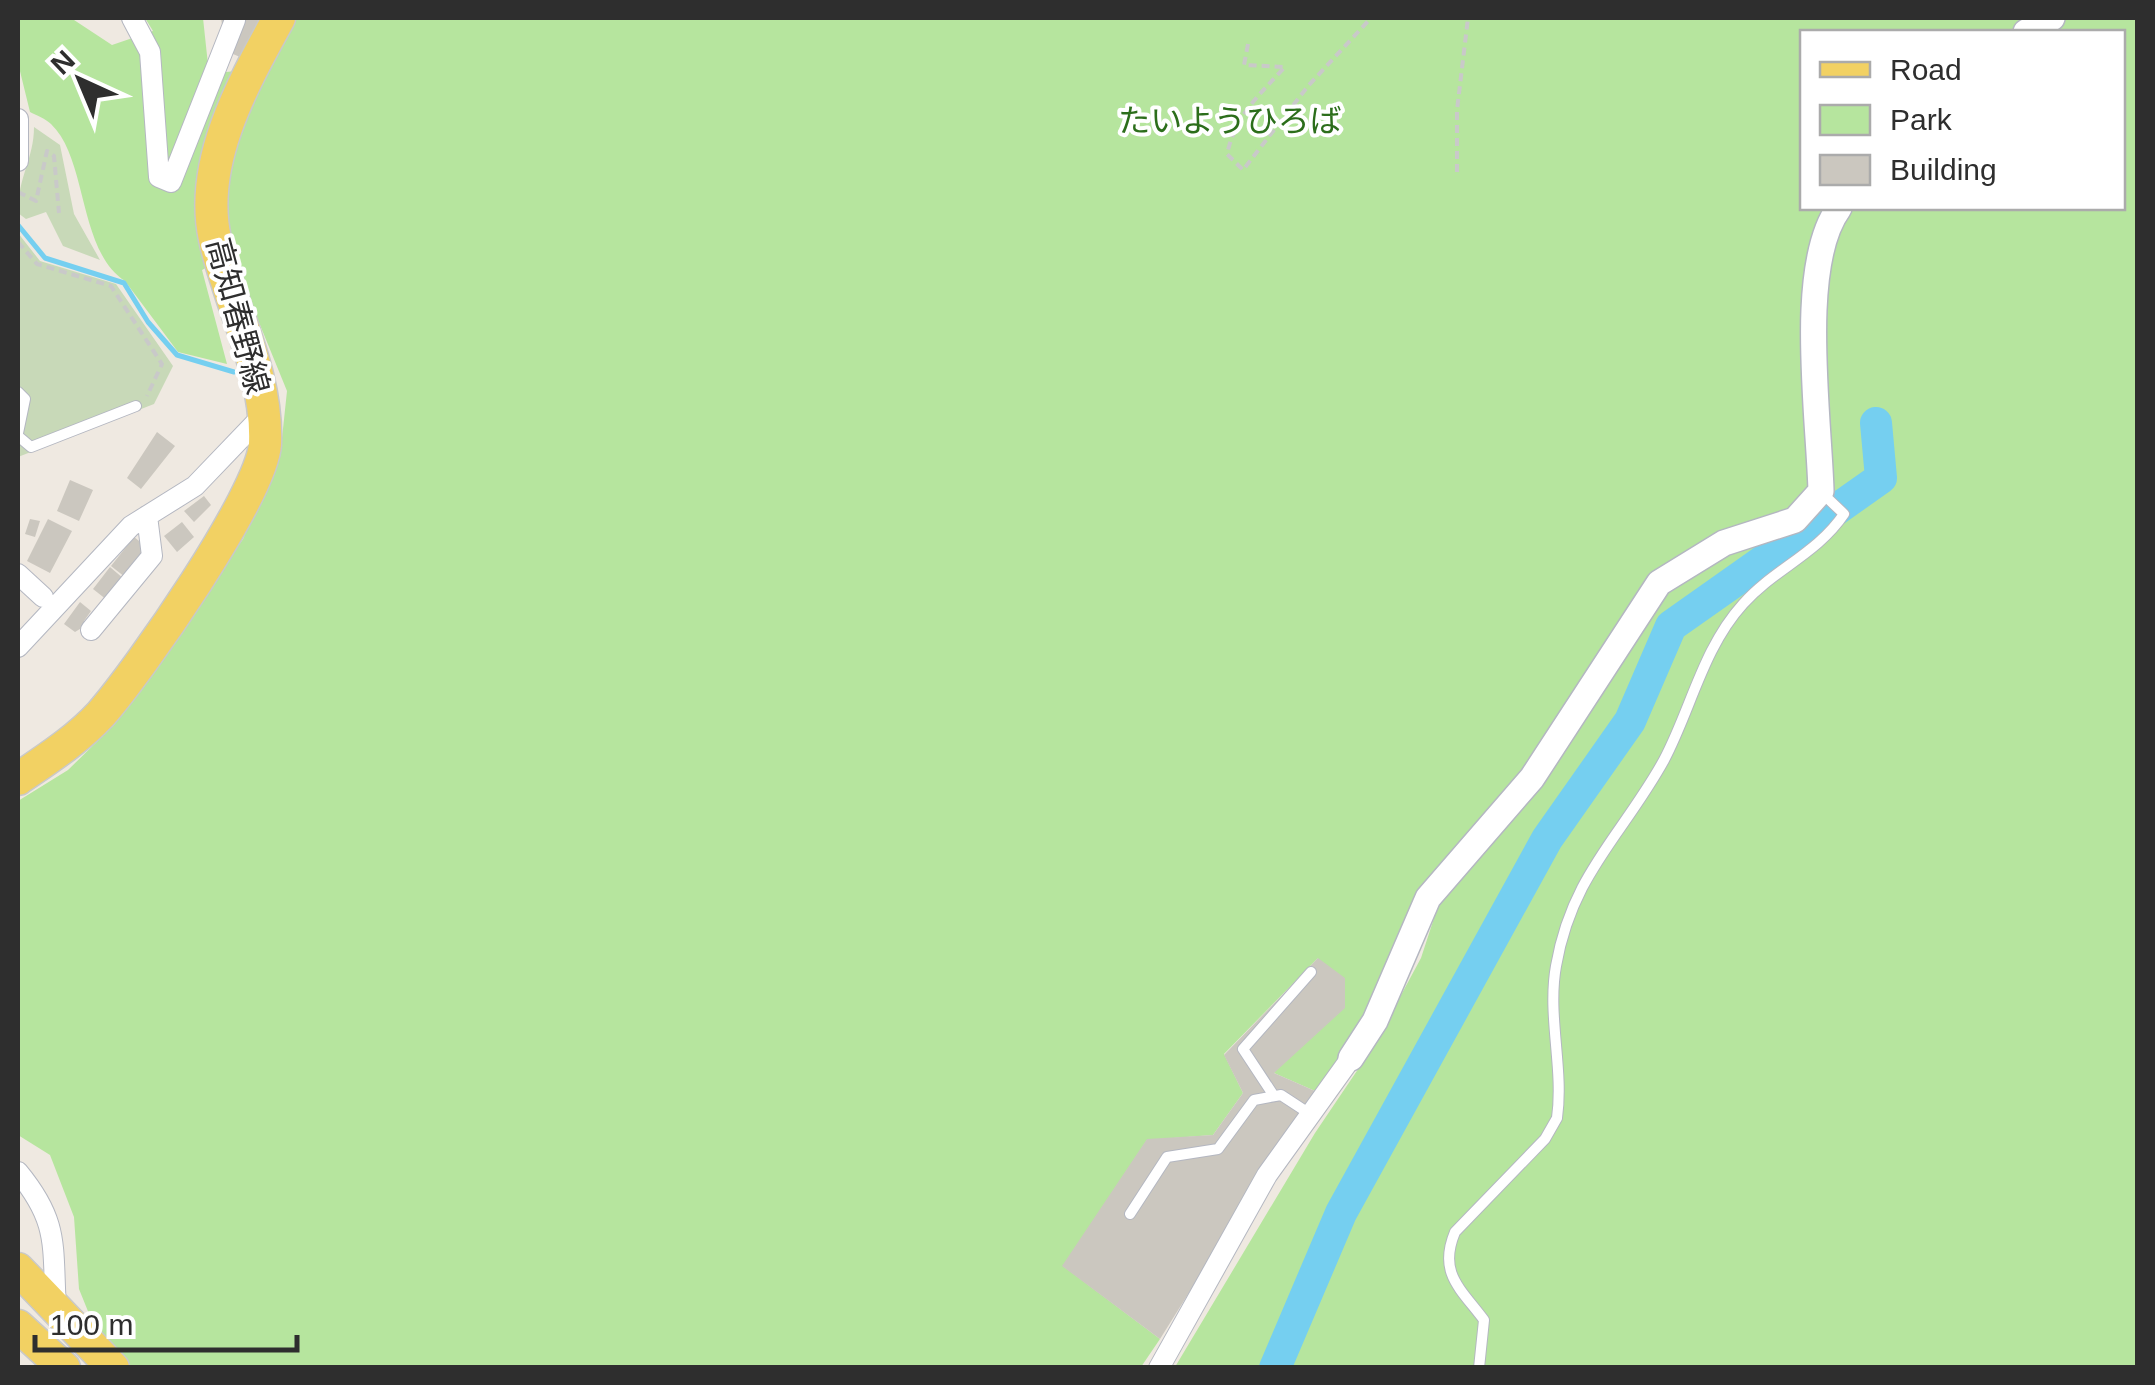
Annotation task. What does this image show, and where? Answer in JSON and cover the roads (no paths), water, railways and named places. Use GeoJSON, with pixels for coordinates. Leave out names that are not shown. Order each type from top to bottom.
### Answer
{"type":"FeatureCollection","features":[{"type":"Feature","properties":{"kind":"main road","name":"高知春野線"},"geometry":{"type":"LineString","coordinates":[[18,778],[73,740],[127,681],[254,484],[265,448],[264,414],[246,335],[216,242],[213,196],[235,102],[279,18]]}},
{"type":"Feature","properties":{"kind":"main road"},"geometry":{"type":"LineString","coordinates":[[18,1269],[113,1368]]}},
{"type":"Feature","properties":{"kind":"main road"},"geometry":{"type":"LineString","coordinates":[[18,1326],[64,1368]]}},
{"type":"Feature","properties":{"kind":"street"},"geometry":{"type":"LineString","coordinates":[[132,18],[150,52],[160,177],[171,182],[235,20]]}},
{"type":"Feature","properties":{"kind":"street"},"geometry":{"type":"LineString","coordinates":[[2030,30],[2052,18]]}},
{"type":"Feature","properties":{"kind":"street"},"geometry":{"type":"LineString","coordinates":[[18,119],[18,160]]}},
{"type":"Feature","properties":{"kind":"street"},"geometry":{"type":"LineString","coordinates":[[1159,1368],[1267,1175],[1375,1022],[1428,898],[1532,778],[1659,583],[1724,543],[1795,520],[1821,491],[1814,271],[1829,222],[1838,210]]}},
{"type":"Feature","properties":{"kind":"street"},"geometry":{"type":"LineString","coordinates":[[18,647],[131,526],[194,486],[242,432],[264,414]]}},
{"type":"Feature","properties":{"kind":"street"},"geometry":{"type":"LineString","coordinates":[[92,630],[152,556],[147,516]]}},
{"type":"Feature","properties":{"kind":"street"},"geometry":{"type":"LineString","coordinates":[[18,574],[44,597]]}},
{"type":"Feature","properties":{"kind":"street"},"geometry":{"type":"LineString","coordinates":[[18,1172],[40,1199],[54,1236],[56,1308]]}},
{"type":"Feature","properties":{"kind":"lane"},"geometry":{"type":"LineString","coordinates":[[18,392],[26,399],[18,435],[31,447],[136,406]]}},
{"type":"Feature","properties":{"kind":"lane"},"geometry":{"type":"LineString","coordinates":[[1479,1368],[1484,1320],[1451,1274],[1447,1251],[1455,1232],[1545,1138],[1557,1118],[1554,972],[1564,925],[1600,854],[1664,760],[1708,660],[1743,604],[1827,539],[1844,514],[1821,491]]}},
{"type":"Feature","properties":{"kind":"lane"},"geometry":{"type":"LineString","coordinates":[[1274,1096],[1243,1049],[1310,972]]}},
{"type":"Feature","properties":{"kind":"lane"},"geometry":{"type":"LineString","coordinates":[[1130,1214],[1167,1157],[1218,1149],[1254,1100],[1280,1095],[1310,1114]]}},
{"type":"Feature","properties":{"kind":"waterway"},"geometry":{"type":"LineString","coordinates":[[18,225],[45,258],[124,283],[148,322],[177,355],[234,372]]}},
{"type":"Feature","properties":{"kind":"waterway"},"geometry":{"type":"LineString","coordinates":[[1275,1368],[1341,1213],[1547,839],[1630,721],[1671,626],[1881,478],[1876,423]]}},
{"type":"Feature","properties":{"kind":"park label","name":"たいようひろば"},"geometry":{"type":"Point","coordinates":[1230,121]}}]}
